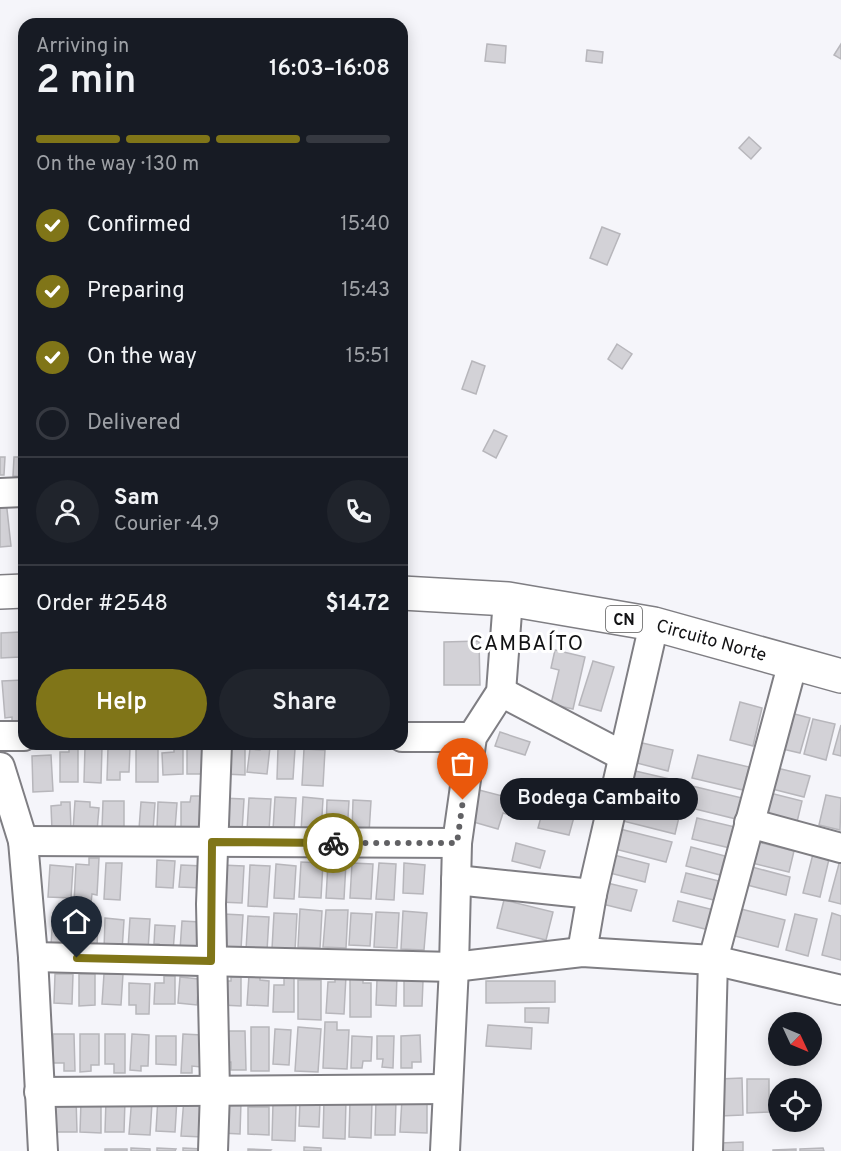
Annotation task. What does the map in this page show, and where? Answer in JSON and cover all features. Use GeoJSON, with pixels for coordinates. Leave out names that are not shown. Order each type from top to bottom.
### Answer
{"type":"FeatureCollection","features":[{"type":"Feature","properties":{"kind":"main road"},"geometry":{"type":"LineString","coordinates":[[0,592],[18,591]]}},
{"type":"Feature","properties":{"kind":"main road","name":"Circuito Norte"},"geometry":{"type":"LineString","coordinates":[[408,593],[508,599],[654,624],[841,676]]}},
{"type":"Feature","properties":{"kind":"street"},"geometry":{"type":"LineString","coordinates":[[0,493],[18,492]]}},
{"type":"Feature","properties":{"kind":"street"},"geometry":{"type":"LineString","coordinates":[[445,1151],[454,967],[457,843],[472,737],[501,692],[508,599]]}},
{"type":"Feature","properties":{"kind":"street"},"geometry":{"type":"LineString","coordinates":[[582,952],[592,894],[654,624]]}},
{"type":"Feature","properties":{"kind":"street"},"geometry":{"type":"LineString","coordinates":[[708,1151],[713,960],[793,662]]}},
{"type":"Feature","properties":{"kind":"street"},"geometry":{"type":"LineString","coordinates":[[501,692],[623,756]]}},
{"type":"Feature","properties":{"kind":"street"},"geometry":{"type":"LineString","coordinates":[[0,736],[18,736]]}},
{"type":"Feature","properties":{"kind":"street"},"geometry":{"type":"LineString","coordinates":[[408,737],[472,737]]}},
{"type":"Feature","properties":{"kind":"street"},"geometry":{"type":"LineString","coordinates":[[213,1151],[215,1090],[211,961],[212,842],[217,750]]}},
{"type":"Feature","properties":{"kind":"street"},"geometry":{"type":"LineString","coordinates":[[0,766],[23,841],[33,957],[43,1151]]}},
{"type":"Feature","properties":{"kind":"street"},"geometry":{"type":"LineString","coordinates":[[749,823],[841,848]]}},
{"type":"Feature","properties":{"kind":"street"},"geometry":{"type":"LineString","coordinates":[[23,841],[457,843]]}},
{"type":"Feature","properties":{"kind":"street"},"geometry":{"type":"LineString","coordinates":[[456,880],[592,894]]}},
{"type":"Feature","properties":{"kind":"street"},"geometry":{"type":"LineString","coordinates":[[33,957],[454,967],[582,952],[713,960],[841,990]]}},
{"type":"Feature","properties":{"kind":"street"},"geometry":{"type":"LineString","coordinates":[[39,1092],[448,1089]]}},
{"type":"Feature","properties":{"kind":"building"},"geometry":{"type":"Polygon","coordinates":[[[487,44],[506,46],[505,63],[485,61],[487,44]]]}},
{"type":"Feature","properties":{"kind":"building"},"geometry":{"type":"Polygon","coordinates":[[[841,44],[841,59],[834,55],[841,44]]]}},
{"type":"Feature","properties":{"kind":"building"},"geometry":{"type":"Polygon","coordinates":[[[587,50],[603,52],[602,63],[586,61],[587,50]]]}},
{"type":"Feature","properties":{"kind":"building"},"geometry":{"type":"Polygon","coordinates":[[[749,137],[761,148],[751,159],[739,148],[749,137]]]}},
{"type":"Feature","properties":{"kind":"building"},"geometry":{"type":"Polygon","coordinates":[[[602,227],[620,234],[607,265],[590,258],[602,227]]]}},
{"type":"Feature","properties":{"kind":"building"},"geometry":{"type":"Polygon","coordinates":[[[617,344],[632,354],[622,369],[608,359],[617,344]]]}},
{"type":"Feature","properties":{"kind":"building"},"geometry":{"type":"Polygon","coordinates":[[[472,361],[485,366],[476,394],[462,389],[472,361]]]}},
{"type":"Feature","properties":{"kind":"building"},"geometry":{"type":"Polygon","coordinates":[[[494,430],[507,436],[496,458],[483,451],[494,430]]]}},
{"type":"Feature","properties":{"kind":"building"},"geometry":{"type":"Polygon","coordinates":[[[0,457],[5,457],[4,475],[0,475],[0,457]]]}},
{"type":"Feature","properties":{"kind":"building"},"geometry":{"type":"Polygon","coordinates":[[[14,457],[18,457],[18,476],[13,476],[14,457]]]}},
{"type":"Feature","properties":{"kind":"building"},"geometry":{"type":"Polygon","coordinates":[[[0,500],[6,500],[11,546],[0,547],[0,500]]]}},
{"type":"Feature","properties":{"kind":"building"},"geometry":{"type":"Polygon","coordinates":[[[18,632],[18,657],[1,658],[1,633],[18,632]]]}},
{"type":"Feature","properties":{"kind":"building"},"geometry":{"type":"Polygon","coordinates":[[[479,641],[480,685],[444,685],[444,642],[479,641]]]}},
{"type":"Feature","properties":{"kind":"building"},"geometry":{"type":"Polygon","coordinates":[[[555,650],[585,657],[573,709],[551,704],[559,670],[551,668],[555,650]]]}},
{"type":"Feature","properties":{"kind":"building"},"geometry":{"type":"Polygon","coordinates":[[[593,661],[614,667],[601,711],[579,705],[593,661]]]}},
{"type":"Feature","properties":{"kind":"building"},"geometry":{"type":"Polygon","coordinates":[[[18,680],[18,726],[12,727],[12,717],[5,718],[2,681],[18,680]]]}},
{"type":"Feature","properties":{"kind":"building"},"geometry":{"type":"Polygon","coordinates":[[[740,702],[762,708],[753,746],[730,740],[740,702]]]}},
{"type":"Feature","properties":{"kind":"building"},"geometry":{"type":"Polygon","coordinates":[[[787,712],[810,718],[800,753],[778,748],[787,712]]]}},
{"type":"Feature","properties":{"kind":"building"},"geometry":{"type":"Polygon","coordinates":[[[813,719],[835,724],[826,760],[804,754],[813,719]]]}},
{"type":"Feature","properties":{"kind":"building"},"geometry":{"type":"Polygon","coordinates":[[[841,725],[841,756],[833,754],[841,725]]]}},
{"type":"Feature","properties":{"kind":"building"},"geometry":{"type":"Polygon","coordinates":[[[500,732],[530,742],[525,755],[495,746],[500,732]]]}},
{"type":"Feature","properties":{"kind":"building"},"geometry":{"type":"Polygon","coordinates":[[[638,742],[673,750],[668,771],[633,762],[638,742]]]}},
{"type":"Feature","properties":{"kind":"building"},"geometry":{"type":"Polygon","coordinates":[[[69,750],[78,750],[78,782],[60,782],[60,752],[69,752],[69,750]]]}},
{"type":"Feature","properties":{"kind":"building"},"geometry":{"type":"Polygon","coordinates":[[[85,750],[102,750],[101,783],[84,782],[85,750]]]}},
{"type":"Feature","properties":{"kind":"building"},"geometry":{"type":"Polygon","coordinates":[[[108,750],[130,750],[129,772],[120,772],[120,780],[107,780],[108,750]]]}},
{"type":"Feature","properties":{"kind":"building"},"geometry":{"type":"Polygon","coordinates":[[[136,750],[158,750],[158,782],[136,782],[136,750]]]}},
{"type":"Feature","properties":{"kind":"building"},"geometry":{"type":"Polygon","coordinates":[[[174,750],[183,750],[183,774],[163,775],[162,753],[174,752],[174,750]]]}},
{"type":"Feature","properties":{"kind":"building"},"geometry":{"type":"Polygon","coordinates":[[[187,750],[205,750],[205,774],[187,774],[187,750]]]}},
{"type":"Feature","properties":{"kind":"building"},"geometry":{"type":"Polygon","coordinates":[[[225,750],[245,750],[245,775],[224,774],[225,750]]]}},
{"type":"Feature","properties":{"kind":"building"},"geometry":{"type":"Polygon","coordinates":[[[250,750],[270,750],[267,774],[247,772],[250,750]]]}},
{"type":"Feature","properties":{"kind":"building"},"geometry":{"type":"Polygon","coordinates":[[[278,750],[295,750],[293,779],[277,779],[278,750]]]}},
{"type":"Feature","properties":{"kind":"building"},"geometry":{"type":"Polygon","coordinates":[[[304,750],[325,750],[323,786],[302,785],[304,750]]]}},
{"type":"Feature","properties":{"kind":"building"},"geometry":{"type":"Polygon","coordinates":[[[51,755],[53,791],[33,792],[32,756],[51,755]]]}},
{"type":"Feature","properties":{"kind":"building"},"geometry":{"type":"Polygon","coordinates":[[[698,755],[749,767],[743,790],[692,778],[698,755]]]}},
{"type":"Feature","properties":{"kind":"building"},"geometry":{"type":"Polygon","coordinates":[[[773,767],[810,776],[804,797],[768,788],[773,767]]]}},
{"type":"Feature","properties":{"kind":"building"},"geometry":{"type":"Polygon","coordinates":[[[631,770],[670,779],[664,800],[626,791],[631,770]]]}},
{"type":"Feature","properties":{"kind":"building"},"geometry":{"type":"Polygon","coordinates":[[[550,782],[582,790],[579,805],[546,796],[550,782]]]}},
{"type":"Feature","properties":{"kind":"building"},"geometry":{"type":"Polygon","coordinates":[[[688,785],[742,798],[736,819],[683,806],[688,785]]]}},
{"type":"Feature","properties":{"kind":"building"},"geometry":{"type":"Polygon","coordinates":[[[479,790],[518,800],[514,816],[503,813],[498,829],[470,821],[479,790]]]}},
{"type":"Feature","properties":{"kind":"building"},"geometry":{"type":"Polygon","coordinates":[[[766,792],[802,801],[797,822],[761,813],[766,792]]]}},
{"type":"Feature","properties":{"kind":"building"},"geometry":{"type":"Polygon","coordinates":[[[826,795],[841,798],[840,830],[819,825],[826,795]]]}},
{"type":"Feature","properties":{"kind":"building"},"geometry":{"type":"Polygon","coordinates":[[[191,796],[202,796],[202,831],[181,831],[181,802],[190,802],[191,796]]]}},
{"type":"Feature","properties":{"kind":"building"},"geometry":{"type":"Polygon","coordinates":[[[275,797],[296,798],[294,831],[273,830],[275,797]]]}},
{"type":"Feature","properties":{"kind":"building"},"geometry":{"type":"Polygon","coordinates":[[[303,797],[323,799],[321,833],[301,832],[303,797]]]}},
{"type":"Feature","properties":{"kind":"building"},"geometry":{"type":"Polygon","coordinates":[[[222,798],[244,799],[242,832],[220,831],[222,798]]]}},
{"type":"Feature","properties":{"kind":"building"},"geometry":{"type":"Polygon","coordinates":[[[249,798],[271,799],[269,831],[247,830],[249,798]]]}},
{"type":"Feature","properties":{"kind":"building"},"geometry":{"type":"Polygon","coordinates":[[[624,799],[680,813],[675,834],[619,820],[624,799]]]}},
{"type":"Feature","properties":{"kind":"building"},"geometry":{"type":"Polygon","coordinates":[[[327,800],[349,801],[347,834],[326,832],[327,800]]]}},
{"type":"Feature","properties":{"kind":"building"},"geometry":{"type":"Polygon","coordinates":[[[353,800],[371,801],[369,833],[352,832],[353,800]]]}},
{"type":"Feature","properties":{"kind":"building"},"geometry":{"type":"Polygon","coordinates":[[[75,801],[90,802],[90,807],[99,808],[97,831],[73,830],[75,801]]]}},
{"type":"Feature","properties":{"kind":"building"},"geometry":{"type":"Polygon","coordinates":[[[103,801],[124,801],[124,829],[102,829],[103,801]]]}},
{"type":"Feature","properties":{"kind":"building"},"geometry":{"type":"Polygon","coordinates":[[[61,802],[70,802],[71,829],[52,830],[51,806],[61,805],[61,802]]]}},
{"type":"Feature","properties":{"kind":"building"},"geometry":{"type":"Polygon","coordinates":[[[141,802],[155,803],[153,831],[139,829],[141,802]]]}},
{"type":"Feature","properties":{"kind":"building"},"geometry":{"type":"Polygon","coordinates":[[[158,802],[177,803],[175,829],[157,829],[158,802]]]}},
{"type":"Feature","properties":{"kind":"building"},"geometry":{"type":"Polygon","coordinates":[[[543,810],[574,817],[569,835],[538,828],[543,810]]]}},
{"type":"Feature","properties":{"kind":"building"},"geometry":{"type":"Polygon","coordinates":[[[697,818],[735,827],[730,848],[692,839],[697,818]]]}},
{"type":"Feature","properties":{"kind":"building"},"geometry":{"type":"Polygon","coordinates":[[[616,828],[672,842],[666,862],[611,848],[616,828]]]}},
{"type":"Feature","properties":{"kind":"building"},"geometry":{"type":"Polygon","coordinates":[[[758,842],[794,851],[789,872],[752,863],[758,842]]]}},
{"type":"Feature","properties":{"kind":"building"},"geometry":{"type":"Polygon","coordinates":[[[516,843],[545,851],[540,868],[512,861],[516,843]]]}},
{"type":"Feature","properties":{"kind":"building"},"geometry":{"type":"Polygon","coordinates":[[[691,847],[725,856],[720,875],[686,866],[691,847]]]}},
{"type":"Feature","properties":{"kind":"building"},"geometry":{"type":"Polygon","coordinates":[[[610,854],[649,864],[645,882],[606,872],[610,854]]]}},
{"type":"Feature","properties":{"kind":"building"},"geometry":{"type":"Polygon","coordinates":[[[813,854],[829,859],[820,897],[803,893],[813,854]]]}},
{"type":"Feature","properties":{"kind":"building"},"geometry":{"type":"Polygon","coordinates":[[[89,858],[99,858],[97,895],[92,894],[91,903],[74,903],[76,864],[89,865],[89,858]]]}},
{"type":"Feature","properties":{"kind":"building"},"geometry":{"type":"Polygon","coordinates":[[[157,860],[175,861],[173,888],[156,887],[157,860]]]}},
{"type":"Feature","properties":{"kind":"building"},"geometry":{"type":"Polygon","coordinates":[[[841,860],[841,904],[829,901],[841,860]]]}},
{"type":"Feature","properties":{"kind":"building"},"geometry":{"type":"Polygon","coordinates":[[[301,862],[323,863],[321,898],[299,897],[301,862]]]}},
{"type":"Feature","properties":{"kind":"building"},"geometry":{"type":"Polygon","coordinates":[[[106,863],[122,863],[120,900],[104,899],[106,863]]]}},
{"type":"Feature","properties":{"kind":"building"},"geometry":{"type":"Polygon","coordinates":[[[328,863],[346,863],[344,899],[326,898],[328,863]]]}},
{"type":"Feature","properties":{"kind":"building"},"geometry":{"type":"Polygon","coordinates":[[[352,863],[373,864],[371,899],[350,898],[352,863]]]}},
{"type":"Feature","properties":{"kind":"building"},"geometry":{"type":"Polygon","coordinates":[[[379,863],[396,864],[394,900],[376,899],[379,863]]]}},
{"type":"Feature","properties":{"kind":"building"},"geometry":{"type":"Polygon","coordinates":[[[404,863],[425,865],[423,894],[403,893],[404,863]]]}},
{"type":"Feature","properties":{"kind":"building"},"geometry":{"type":"Polygon","coordinates":[[[276,864],[296,866],[294,899],[274,898],[276,864]]]}},
{"type":"Feature","properties":{"kind":"building"},"geometry":{"type":"Polygon","coordinates":[[[50,865],[73,867],[71,898],[48,897],[50,865]]]}},
{"type":"Feature","properties":{"kind":"building"},"geometry":{"type":"Polygon","coordinates":[[[181,865],[203,866],[202,888],[179,887],[181,865]]]}},
{"type":"Feature","properties":{"kind":"building"},"geometry":{"type":"Polygon","coordinates":[[[221,865],[244,866],[242,903],[219,902],[221,865]]]}},
{"type":"Feature","properties":{"kind":"building"},"geometry":{"type":"Polygon","coordinates":[[[250,865],[270,866],[267,907],[248,906],[250,865]]]}},
{"type":"Feature","properties":{"kind":"building"},"geometry":{"type":"Polygon","coordinates":[[[752,867],[790,877],[786,895],[747,885],[752,867]]]}},
{"type":"Feature","properties":{"kind":"building"},"geometry":{"type":"Polygon","coordinates":[[[686,873],[719,881],[714,900],[681,892],[686,873]]]}},
{"type":"Feature","properties":{"kind":"building"},"geometry":{"type":"Polygon","coordinates":[[[603,882],[637,890],[631,911],[598,903],[603,882]]]}},
{"type":"Feature","properties":{"kind":"building"},"geometry":{"type":"Polygon","coordinates":[[[504,900],[553,912],[546,940],[497,928],[504,900]]]}},
{"type":"Feature","properties":{"kind":"building"},"geometry":{"type":"Polygon","coordinates":[[[678,901],[714,910],[709,930],[673,921],[678,901]]]}},
{"type":"Feature","properties":{"kind":"building"},"geometry":{"type":"Polygon","coordinates":[[[737,908],[785,920],[778,947],[731,935],[737,908]]]}},
{"type":"Feature","properties":{"kind":"building"},"geometry":{"type":"Polygon","coordinates":[[[300,909],[322,911],[320,948],[298,947],[300,909]]]}},
{"type":"Feature","properties":{"kind":"building"},"geometry":{"type":"Polygon","coordinates":[[[326,910],[348,910],[346,948],[323,947],[326,910]]]}},
{"type":"Feature","properties":{"kind":"building"},"geometry":{"type":"Polygon","coordinates":[[[403,911],[427,913],[424,950],[401,949],[403,911]]]}},
{"type":"Feature","properties":{"kind":"building"},"geometry":{"type":"Polygon","coordinates":[[[376,912],[399,913],[397,948],[374,947],[376,912]]]}},
{"type":"Feature","properties":{"kind":"building"},"geometry":{"type":"Polygon","coordinates":[[[53,913],[73,914],[71,947],[51,945],[53,913]]]}},
{"type":"Feature","properties":{"kind":"building"},"geometry":{"type":"Polygon","coordinates":[[[274,913],[297,914],[295,950],[272,949],[274,913]]]}},
{"type":"Feature","properties":{"kind":"building"},"geometry":{"type":"Polygon","coordinates":[[[351,913],[372,914],[370,946],[349,945],[351,913]]]}},
{"type":"Feature","properties":{"kind":"building"},"geometry":{"type":"Polygon","coordinates":[[[832,913],[841,916],[841,960],[822,955],[832,913]]]}},
{"type":"Feature","properties":{"kind":"building"},"geometry":{"type":"Polygon","coordinates":[[[223,914],[243,915],[241,949],[221,948],[223,914]]]}},
{"type":"Feature","properties":{"kind":"building"},"geometry":{"type":"Polygon","coordinates":[[[795,914],[817,919],[808,956],[786,950],[795,914]]]}},
{"type":"Feature","properties":{"kind":"building"},"geometry":{"type":"Polygon","coordinates":[[[79,915],[98,916],[97,948],[77,947],[79,915]]]}},
{"type":"Feature","properties":{"kind":"building"},"geometry":{"type":"Polygon","coordinates":[[[248,916],[269,917],[267,951],[246,950],[248,916]]]}},
{"type":"Feature","properties":{"kind":"building"},"geometry":{"type":"Polygon","coordinates":[[[105,918],[124,920],[122,951],[104,950],[105,918]]]}},
{"type":"Feature","properties":{"kind":"building"},"geometry":{"type":"Polygon","coordinates":[[[130,918],[150,919],[148,950],[128,949],[130,918]]]}},
{"type":"Feature","properties":{"kind":"building"},"geometry":{"type":"Polygon","coordinates":[[[182,921],[201,922],[200,951],[180,950],[182,921]]]}},
{"type":"Feature","properties":{"kind":"building"},"geometry":{"type":"Polygon","coordinates":[[[155,925],[175,926],[173,952],[158,951],[159,944],[154,944],[155,925]]]}},
{"type":"Feature","properties":{"kind":"building"},"geometry":{"type":"Polygon","coordinates":[[[55,974],[73,974],[72,1004],[54,1003],[55,974]]]}},
{"type":"Feature","properties":{"kind":"building"},"geometry":{"type":"Polygon","coordinates":[[[79,974],[95,974],[95,1005],[79,1006],[79,974]]]}},
{"type":"Feature","properties":{"kind":"building"},"geometry":{"type":"Polygon","coordinates":[[[104,974],[123,974],[121,1005],[102,1004],[104,974]]]}},
{"type":"Feature","properties":{"kind":"building"},"geometry":{"type":"Polygon","coordinates":[[[249,975],[260,976],[260,980],[269,981],[268,1006],[247,1005],[249,975]]]}},
{"type":"Feature","properties":{"kind":"building"},"geometry":{"type":"Polygon","coordinates":[[[284,975],[294,976],[294,1012],[273,1012],[274,985],[284,985],[284,975]]]}},
{"type":"Feature","properties":{"kind":"building"},"geometry":{"type":"Polygon","coordinates":[[[388,975],[397,975],[396,1006],[376,1005],[377,980],[388,980],[388,975]]]}},
{"type":"Feature","properties":{"kind":"building"},"geometry":{"type":"Polygon","coordinates":[[[164,976],[175,976],[175,1004],[154,1004],[155,983],[164,983],[164,976]]]}},
{"type":"Feature","properties":{"kind":"building"},"geometry":{"type":"Polygon","coordinates":[[[335,976],[346,976],[344,1014],[326,1013],[328,982],[335,982],[335,976]]]}},
{"type":"Feature","properties":{"kind":"building"},"geometry":{"type":"Polygon","coordinates":[[[363,976],[363,983],[371,983],[371,1017],[350,1017],[350,977],[363,976]]]}},
{"type":"Feature","properties":{"kind":"building"},"geometry":{"type":"Polygon","coordinates":[[[404,976],[414,976],[414,981],[423,981],[422,1006],[404,1006],[404,976]]]}},
{"type":"Feature","properties":{"kind":"building"},"geometry":{"type":"Polygon","coordinates":[[[180,977],[199,979],[197,1005],[178,1003],[180,977]]]}},
{"type":"Feature","properties":{"kind":"building"},"geometry":{"type":"Polygon","coordinates":[[[231,977],[241,977],[241,1006],[221,1005],[221,981],[231,981],[231,977]]]}},
{"type":"Feature","properties":{"kind":"building"},"geometry":{"type":"Polygon","coordinates":[[[298,980],[321,980],[321,1020],[298,1019],[298,980]]]}},
{"type":"Feature","properties":{"kind":"building"},"geometry":{"type":"Polygon","coordinates":[[[486,981],[555,981],[555,1002],[486,1003],[486,981]]]}},
{"type":"Feature","properties":{"kind":"building"},"geometry":{"type":"Polygon","coordinates":[[[129,983],[150,984],[149,1014],[136,1014],[136,1005],[129,1005],[129,983]]]}},
{"type":"Feature","properties":{"kind":"building"},"geometry":{"type":"Polygon","coordinates":[[[525,1008],[549,1008],[548,1023],[525,1022],[525,1008]]]}},
{"type":"Feature","properties":{"kind":"building"},"geometry":{"type":"Polygon","coordinates":[[[325,1022],[337,1022],[337,1030],[349,1030],[347,1069],[323,1068],[325,1022]]]}},
{"type":"Feature","properties":{"kind":"building"},"geometry":{"type":"Polygon","coordinates":[[[488,1025],[532,1028],[531,1049],[486,1046],[488,1025]]]}},
{"type":"Feature","properties":{"kind":"building"},"geometry":{"type":"Polygon","coordinates":[[[251,1027],[269,1027],[269,1071],[251,1071],[251,1027]]]}},
{"type":"Feature","properties":{"kind":"building"},"geometry":{"type":"Polygon","coordinates":[[[298,1027],[321,1029],[318,1072],[295,1071],[298,1027]]]}},
{"type":"Feature","properties":{"kind":"building"},"geometry":{"type":"Polygon","coordinates":[[[275,1029],[291,1030],[289,1065],[273,1064],[275,1029]]]}},
{"type":"Feature","properties":{"kind":"building"},"geometry":{"type":"Polygon","coordinates":[[[221,1031],[245,1031],[246,1070],[231,1070],[231,1062],[221,1063],[221,1031]]]}},
{"type":"Feature","properties":{"kind":"building"},"geometry":{"type":"Polygon","coordinates":[[[53,1034],[74,1034],[75,1071],[64,1071],[64,1063],[53,1063],[53,1034]]]}},
{"type":"Feature","properties":{"kind":"building"},"geometry":{"type":"Polygon","coordinates":[[[80,1034],[99,1034],[99,1065],[91,1065],[91,1071],[80,1072],[80,1034]]]}},
{"type":"Feature","properties":{"kind":"building"},"geometry":{"type":"Polygon","coordinates":[[[105,1034],[125,1034],[125,1073],[114,1073],[114,1064],[105,1064],[105,1034]]]}},
{"type":"Feature","properties":{"kind":"building"},"geometry":{"type":"Polygon","coordinates":[[[132,1034],[149,1035],[148,1066],[141,1066],[141,1071],[130,1070],[132,1034]]]}},
{"type":"Feature","properties":{"kind":"building"},"geometry":{"type":"Polygon","coordinates":[[[183,1034],[202,1035],[201,1067],[192,1066],[192,1073],[181,1073],[183,1034]]]}},
{"type":"Feature","properties":{"kind":"building"},"geometry":{"type":"Polygon","coordinates":[[[420,1035],[421,1062],[412,1062],[412,1068],[401,1068],[401,1036],[420,1035]]]}},
{"type":"Feature","properties":{"kind":"building"},"geometry":{"type":"Polygon","coordinates":[[[156,1036],[176,1036],[176,1065],[156,1064],[156,1036]]]}},
{"type":"Feature","properties":{"kind":"building"},"geometry":{"type":"Polygon","coordinates":[[[352,1036],[372,1037],[371,1061],[363,1061],[362,1068],[351,1068],[352,1036]]]}},
{"type":"Feature","properties":{"kind":"building"},"geometry":{"type":"Polygon","coordinates":[[[377,1036],[394,1036],[393,1068],[382,1067],[383,1059],[377,1059],[377,1036]]]}},
{"type":"Feature","properties":{"kind":"building"},"geometry":{"type":"Polygon","coordinates":[[[742,1078],[743,1115],[720,1116],[719,1079],[742,1078]]]}},
{"type":"Feature","properties":{"kind":"building"},"geometry":{"type":"Polygon","coordinates":[[[747,1079],[768,1079],[768,1112],[747,1113],[747,1079]]]}},
{"type":"Feature","properties":{"kind":"building"},"geometry":{"type":"Polygon","coordinates":[[[132,1096],[152,1103],[150,1135],[129,1134],[132,1096]]]}},
{"type":"Feature","properties":{"kind":"building"},"geometry":{"type":"Polygon","coordinates":[[[76,1097],[77,1132],[56,1132],[55,1102],[76,1097]]]}},
{"type":"Feature","properties":{"kind":"building"},"geometry":{"type":"Polygon","coordinates":[[[158,1097],[177,1098],[175,1132],[156,1131],[158,1097]]]}},
{"type":"Feature","properties":{"kind":"building"},"geometry":{"type":"Polygon","coordinates":[[[184,1098],[205,1099],[203,1137],[181,1136],[184,1098]]]}},
{"type":"Feature","properties":{"kind":"building"},"geometry":{"type":"Polygon","coordinates":[[[106,1099],[125,1100],[124,1132],[105,1132],[106,1099]]]}},
{"type":"Feature","properties":{"kind":"building"},"geometry":{"type":"Polygon","coordinates":[[[402,1099],[427,1100],[427,1133],[400,1132],[402,1099]]]}},
{"type":"Feature","properties":{"kind":"building"},"geometry":{"type":"Polygon","coordinates":[[[324,1100],[346,1100],[345,1139],[323,1138],[324,1100]]]}},
{"type":"Feature","properties":{"kind":"building"},"geometry":{"type":"Polygon","coordinates":[[[376,1100],[396,1100],[395,1135],[375,1135],[376,1100]]]}},
{"type":"Feature","properties":{"kind":"building"},"geometry":{"type":"Polygon","coordinates":[[[81,1101],[101,1101],[101,1133],[80,1132],[81,1101]]]}},
{"type":"Feature","properties":{"kind":"building"},"geometry":{"type":"Polygon","coordinates":[[[222,1101],[241,1102],[240,1134],[221,1133],[222,1101]]]}},
{"type":"Feature","properties":{"kind":"building"},"geometry":{"type":"Polygon","coordinates":[[[300,1101],[320,1102],[319,1127],[299,1126],[300,1101]]]}},
{"type":"Feature","properties":{"kind":"building"},"geometry":{"type":"Polygon","coordinates":[[[350,1101],[372,1101],[371,1138],[349,1137],[350,1101]]]}},
{"type":"Feature","properties":{"kind":"building"},"geometry":{"type":"Polygon","coordinates":[[[273,1103],[296,1104],[295,1141],[272,1140],[273,1103]]]}},
{"type":"Feature","properties":{"kind":"building"},"geometry":{"type":"Polygon","coordinates":[[[248,1107],[269,1107],[269,1135],[248,1134],[248,1107]]]}},
{"type":"Feature","properties":{"kind":"building"},"geometry":{"type":"Polygon","coordinates":[[[743,1142],[743,1151],[720,1151],[720,1143],[743,1142]]]}},
{"type":"Feature","properties":{"kind":"building"},"geometry":{"type":"Polygon","coordinates":[[[304,1147],[321,1148],[321,1151],[304,1151],[304,1147]]]}},
{"type":"Feature","properties":{"kind":"building"},"geometry":{"type":"Polygon","coordinates":[[[131,1148],[150,1149],[150,1151],[131,1151],[131,1148]]]}},
{"type":"Feature","properties":{"kind":"building"},"geometry":{"type":"Polygon","coordinates":[[[157,1148],[176,1149],[175,1151],[157,1151],[157,1148]]]}},
{"type":"Feature","properties":{"kind":"building"},"geometry":{"type":"Polygon","coordinates":[[[183,1148],[202,1149],[202,1151],[183,1151],[183,1148]]]}},
{"type":"Feature","properties":{"kind":"building"},"geometry":{"type":"Polygon","coordinates":[[[823,1148],[824,1151],[800,1151],[800,1149],[823,1148]]]}},
{"type":"Feature","properties":{"kind":"building"},"geometry":{"type":"Polygon","coordinates":[[[105,1149],[127,1149],[127,1151],[105,1151],[105,1149]]]}},
{"type":"Feature","properties":{"kind":"building"},"geometry":{"type":"Polygon","coordinates":[[[248,1149],[271,1150],[248,1151],[248,1149]]]}},
{"type":"Feature","properties":{"kind":"building"},"geometry":{"type":"Polygon","coordinates":[[[796,1149],[796,1151],[773,1151],[773,1150],[796,1149]]]}},
{"type":"Feature","properties":{"kind":"way so far"},"geometry":{"type":"LineString","coordinates":[[333,843],[457,843],[463,800]]}},
{"type":"Feature","properties":{"kind":"place","name":"Bodega Cambaito"},"geometry":{"type":"Point","coordinates":[463,800]}},
{"type":"Feature","properties":{"kind":"district","name":"CAMBAÍTO"},"geometry":{"type":"Point","coordinates":[527,643]}},
{"type":"Feature","properties":{"kind":"route"},"geometry":{"type":"LineString","coordinates":[[77,958],[211,961],[212,842],[333,843]]}}]}
